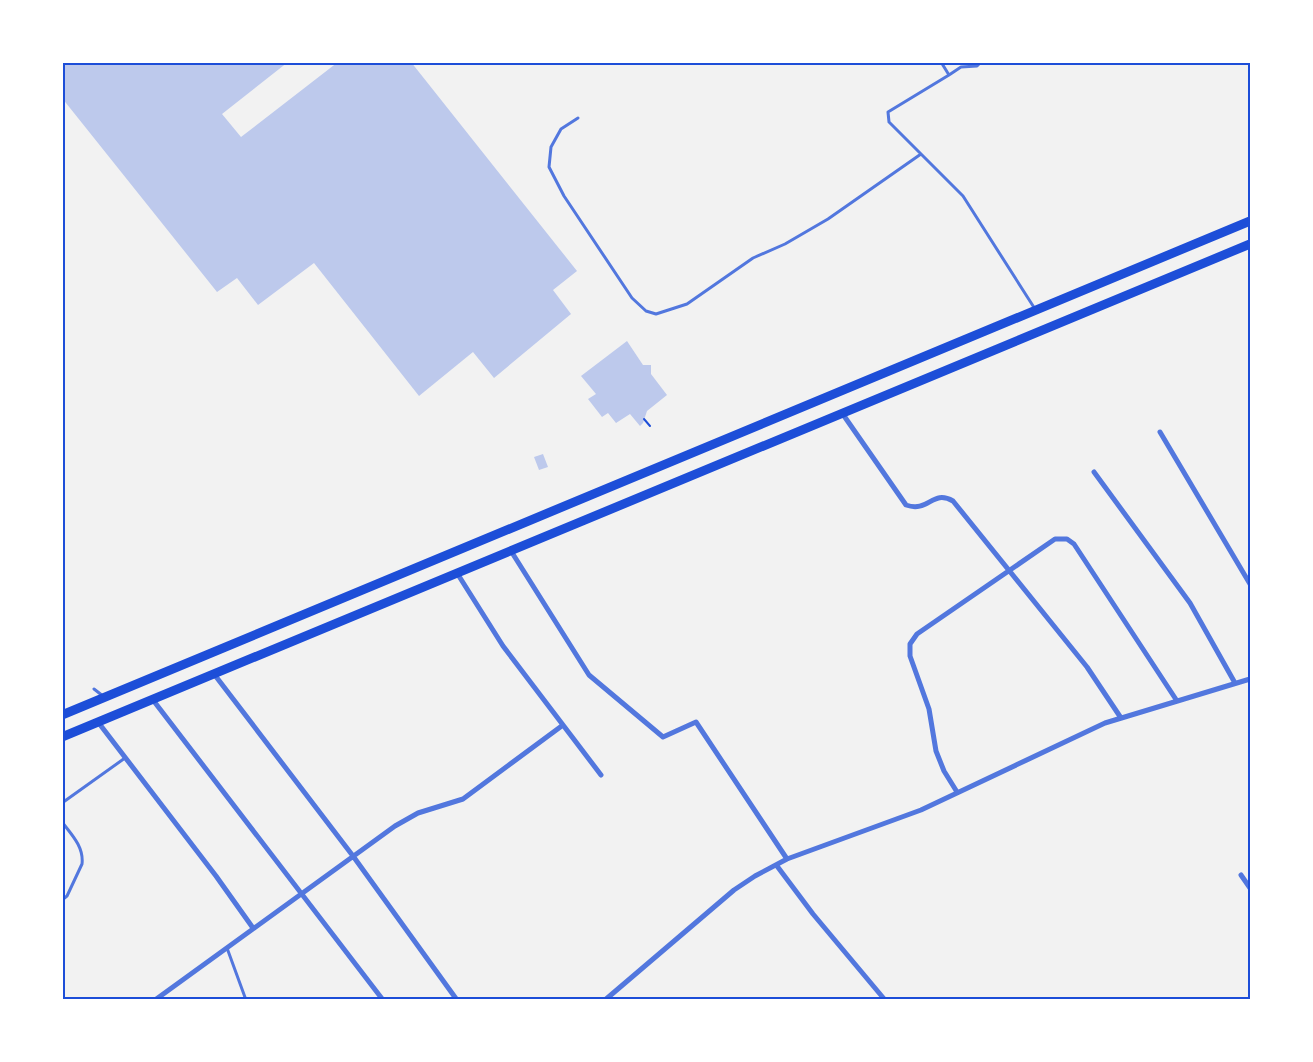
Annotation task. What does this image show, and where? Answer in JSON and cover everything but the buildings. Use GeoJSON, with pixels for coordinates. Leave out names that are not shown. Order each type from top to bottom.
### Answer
{"type":"FeatureCollection","features":[{"type":"Feature","properties":{"kind":"main road"},"geometry":{"type":"LineString","coordinates":[[62,715],[1250,221]]}},
{"type":"Feature","properties":{"kind":"main road"},"geometry":{"type":"LineString","coordinates":[[62,737],[1250,244]]}},
{"type":"Feature","properties":{"kind":"street"},"geometry":{"type":"LineString","coordinates":[[842,413],[906,504],[915,508],[946,496],[953,501],[1087,667],[1121,718]]}},
{"type":"Feature","properties":{"kind":"street"},"geometry":{"type":"LineString","coordinates":[[1160,432],[1250,584]]}},
{"type":"Feature","properties":{"kind":"street"},"geometry":{"type":"LineString","coordinates":[[1094,472],[1190,603],[1235,683]]}},
{"type":"Feature","properties":{"kind":"street"},"geometry":{"type":"LineString","coordinates":[[957,792],[944,771],[936,751],[928,709],[910,656],[910,644],[917,634],[1055,539],[1063,538],[1071,541],[1177,701]]}},
{"type":"Feature","properties":{"kind":"street"},"geometry":{"type":"LineString","coordinates":[[511,551],[589,675],[663,737],[696,722],[787,859]]}},
{"type":"Feature","properties":{"kind":"street"},"geometry":{"type":"LineString","coordinates":[[457,573],[503,646],[602,775]]}},
{"type":"Feature","properties":{"kind":"street"},"geometry":{"type":"LineString","coordinates":[[214,674],[352,856],[457,1000]]}},
{"type":"Feature","properties":{"kind":"street"},"geometry":{"type":"LineString","coordinates":[[606,1000],[734,890],[787,859],[920,810],[1105,723],[1250,679]]}},
{"type":"Feature","properties":{"kind":"street"},"geometry":{"type":"LineString","coordinates":[[153,700],[303,893],[383,1000]]}},
{"type":"Feature","properties":{"kind":"street"},"geometry":{"type":"LineString","coordinates":[[98,722],[216,876],[253,928]]}},
{"type":"Feature","properties":{"kind":"street"},"geometry":{"type":"LineString","coordinates":[[155,1000],[395,826],[418,813],[462,799],[563,725]]}},
{"type":"Feature","properties":{"kind":"street"},"geometry":{"type":"LineString","coordinates":[[777,866],[813,914],[884,1000]]}},
{"type":"Feature","properties":{"kind":"street"},"geometry":{"type":"LineString","coordinates":[[1241,874],[1250,888]]}},
{"type":"Feature","properties":{"kind":"lane"},"geometry":{"type":"LineString","coordinates":[[941,62],[949,75]]}},
{"type":"Feature","properties":{"kind":"lane"},"geometry":{"type":"LineString","coordinates":[[982,62],[977,66],[961,67],[888,112],[889,122],[963,196],[1036,310]]}},
{"type":"Feature","properties":{"kind":"lane"},"geometry":{"type":"LineString","coordinates":[[578,118],[561,129],[551,147],[549,167],[560,189],[632,298],[646,311],[656,314],[687,304],[753,258],[786,244],[828,218],[921,154]]}},
{"type":"Feature","properties":{"kind":"lane"},"geometry":{"type":"LineString","coordinates":[[94,689],[106,697]]}},
{"type":"Feature","properties":{"kind":"lane"},"geometry":{"type":"LineString","coordinates":[[62,803],[125,758]]}},
{"type":"Feature","properties":{"kind":"lane"},"geometry":{"type":"LineString","coordinates":[[62,822],[79,846],[83,858],[67,896],[62,900]]}},
{"type":"Feature","properties":{"kind":"lane"},"geometry":{"type":"LineString","coordinates":[[227,947],[246,1000]]}},
{"type":"Feature","properties":{"kind":"path"},"geometry":{"type":"LineString","coordinates":[[644,419],[650,426]]}}]}
